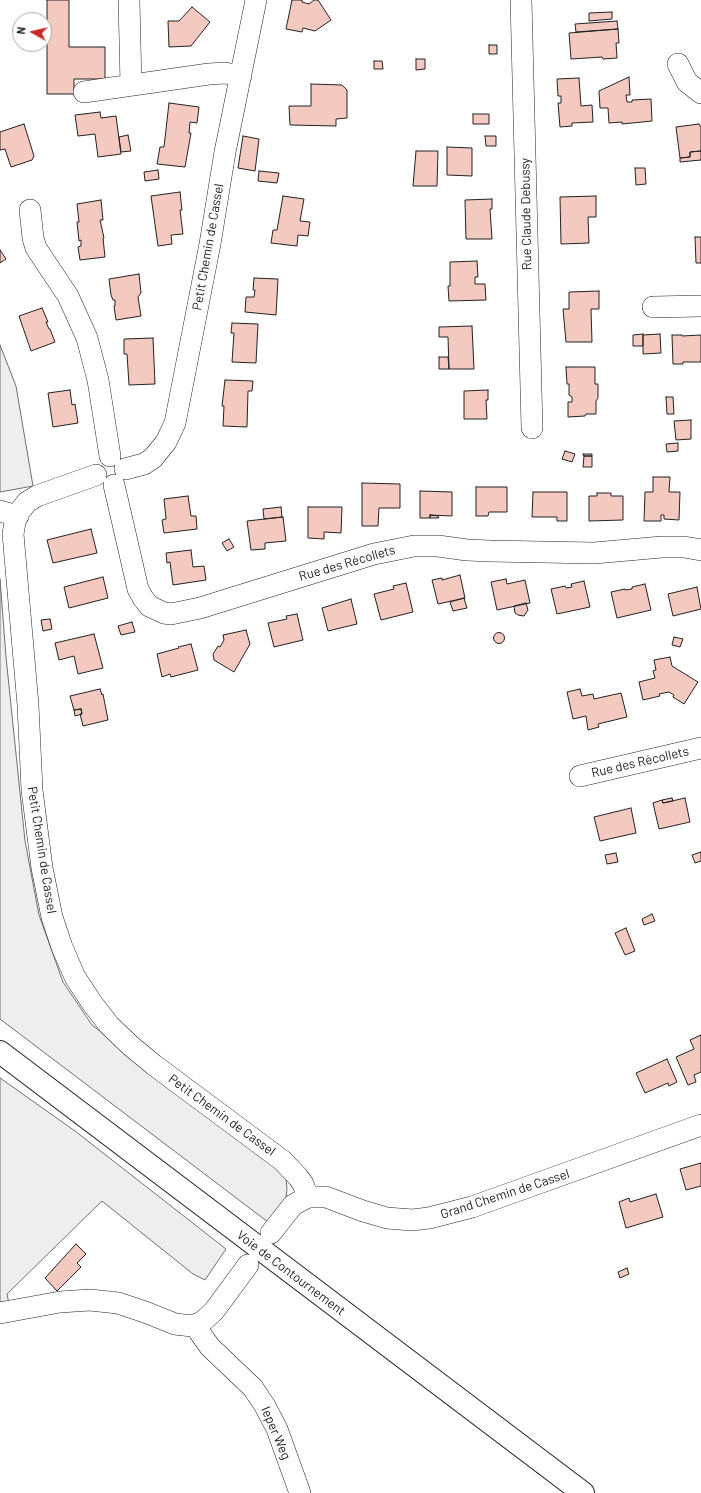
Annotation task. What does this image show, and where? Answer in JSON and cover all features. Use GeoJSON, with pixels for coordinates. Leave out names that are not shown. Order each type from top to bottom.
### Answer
{"type":"FeatureCollection","features":[{"type":"Feature","properties":{"kind":"highway","name":"Voie de Contournement"},"geometry":{"type":"LineString","coordinates":[[0,1052],[583,1493]]}},
{"type":"Feature","properties":{"kind":"street"},"geometry":{"type":"LineString","coordinates":[[130,0],[131,85]]}},
{"type":"Feature","properties":{"kind":"street","name":"Petit Chemin de Cassel"},"geometry":{"type":"LineString","coordinates":[[120,477],[153,458],[166,442],[175,423],[210,244],[225,152],[256,0]]}},
{"type":"Feature","properties":{"kind":"street","name":"Rue Claude Debussy"},"geometry":{"type":"LineString","coordinates":[[521,0],[532,428]]}},
{"type":"Feature","properties":{"kind":"street"},"geometry":{"type":"LineString","coordinates":[[678,64],[687,82],[701,93]]}},
{"type":"Feature","properties":{"kind":"street"},"geometry":{"type":"LineString","coordinates":[[84,92],[209,74],[225,73],[241,76]]}},
{"type":"Feature","properties":{"kind":"street"},"geometry":{"type":"LineString","coordinates":[[30,210],[33,238],[36,248],[68,296],[87,338],[98,380],[110,456]]}},
{"type":"Feature","properties":{"kind":"street"},"geometry":{"type":"LineString","coordinates":[[653,307],[701,306]]}},
{"type":"Feature","properties":{"kind":"street"},"geometry":{"type":"LineString","coordinates":[[110,456],[115,456],[120,459],[120,477],[108,486],[103,484],[98,480],[96,475],[96,466],[99,461],[104,457],[110,456]]}},
{"type":"Feature","properties":{"kind":"street","name":"Petit Chemin de Cassel"},"geometry":{"type":"LineString","coordinates":[[96,475],[31,499],[24,505],[9,513],[14,528],[13,539],[28,705],[33,805],[49,902],[58,935],[68,962],[83,990],[109,1025],[154,1065],[283,1160],[300,1180],[308,1197]]}},
{"type":"Feature","properties":{"kind":"street","name":"Rue des Récollets"},"geometry":{"type":"LineString","coordinates":[[120,477],[138,589],[149,606],[164,613],[171,614],[200,608],[374,554],[414,546],[438,546],[467,550],[490,551],[594,553],[662,547],[701,550]]}},
{"type":"Feature","properties":{"kind":"street","name":"Rue des Récollets"},"geometry":{"type":"LineString","coordinates":[[580,776],[701,748]]}},
{"type":"Feature","properties":{"kind":"street","name":"Grand Chemin de Cassel"},"geometry":{"type":"LineString","coordinates":[[308,1197],[326,1197],[387,1218],[412,1220],[429,1218],[472,1208],[701,1125]]}},
{"type":"Feature","properties":{"kind":"street"},"geometry":{"type":"LineString","coordinates":[[271,1233],[293,1205],[308,1197]]}},
{"type":"Feature","properties":{"kind":"street"},"geometry":{"type":"LineString","coordinates":[[0,1313],[60,1302],[90,1300],[118,1303],[181,1325],[198,1324],[214,1311],[248,1265]]}},
{"type":"Feature","properties":{"kind":"street","name":"Ieper Weg"},"geometry":{"type":"LineString","coordinates":[[198,1324],[200,1333],[210,1347],[253,1388],[265,1406],[277,1429],[300,1493]]}},
{"type":"Feature","properties":{"kind":"shaded area"},"geometry":{"type":"Polygon","coordinates":[[[0,345],[16,386],[33,486],[0,492],[0,345]]]}},
{"type":"Feature","properties":{"kind":"shaded area"},"geometry":{"type":"Polygon","coordinates":[[[0,579],[6,657],[25,841],[39,915],[63,982],[92,1025],[278,1167],[286,1178],[286,1198],[268,1222],[0,1019],[0,579]]]}},
{"type":"Feature","properties":{"kind":"shaded area"},"geometry":{"type":"Polygon","coordinates":[[[0,1078],[75,1131],[226,1249],[205,1280],[193,1274],[102,1201],[7,1294],[9,1303],[0,1305],[0,1078]]]}},
{"type":"Feature","properties":{"kind":"building"},"geometry":{"type":"Polygon","coordinates":[[[47,0],[69,0],[69,47],[105,47],[105,79],[74,79],[74,94],[47,94],[47,52],[52,52],[52,12],[47,12],[47,0]]]}},
{"type":"Feature","properties":{"kind":"building"},"geometry":{"type":"Polygon","coordinates":[[[292,0],[302,0],[302,2],[309,4],[314,0],[318,0],[331,20],[315,31],[303,28],[302,32],[286,29],[292,0]]]}},
{"type":"Feature","properties":{"kind":"building"},"geometry":{"type":"Polygon","coordinates":[[[192,7],[210,22],[191,46],[169,47],[168,21],[179,21],[192,7]]]}},
{"type":"Feature","properties":{"kind":"building"},"geometry":{"type":"Polygon","coordinates":[[[612,12],[612,19],[589,21],[589,13],[612,12]]]}},
{"type":"Feature","properties":{"kind":"building"},"geometry":{"type":"Polygon","coordinates":[[[617,21],[618,29],[576,32],[575,24],[617,21]]]}},
{"type":"Feature","properties":{"kind":"building"},"geometry":{"type":"Polygon","coordinates":[[[618,29],[619,43],[616,43],[617,58],[603,59],[602,57],[571,59],[569,33],[618,29]]]}},
{"type":"Feature","properties":{"kind":"building"},"geometry":{"type":"Polygon","coordinates":[[[489,45],[497,45],[497,54],[489,54],[489,45]]]}},
{"type":"Feature","properties":{"kind":"building"},"geometry":{"type":"Polygon","coordinates":[[[416,59],[425,59],[425,69],[416,70],[416,59]]]}},
{"type":"Feature","properties":{"kind":"building"},"geometry":{"type":"Polygon","coordinates":[[[374,61],[382,61],[383,69],[374,69],[374,61]]]}},
{"type":"Feature","properties":{"kind":"building"},"geometry":{"type":"Polygon","coordinates":[[[629,77],[630,95],[626,95],[627,102],[632,102],[632,100],[651,99],[652,121],[622,124],[622,122],[609,123],[608,108],[600,108],[599,91],[629,77]]]}},
{"type":"Feature","properties":{"kind":"building"},"geometry":{"type":"Polygon","coordinates":[[[579,78],[581,106],[592,105],[593,122],[572,123],[572,126],[560,127],[558,103],[561,103],[561,96],[558,96],[557,79],[579,78]]]}},
{"type":"Feature","properties":{"kind":"building"},"geometry":{"type":"Polygon","coordinates":[[[311,84],[342,85],[347,90],[347,118],[336,119],[336,126],[290,125],[289,106],[311,106],[311,84]]]}},
{"type":"Feature","properties":{"kind":"building"},"geometry":{"type":"Polygon","coordinates":[[[169,103],[199,107],[197,123],[190,122],[189,133],[191,133],[185,167],[157,164],[160,147],[164,147],[169,103]]]}},
{"type":"Feature","properties":{"kind":"building"},"geometry":{"type":"Polygon","coordinates":[[[100,112],[101,118],[116,116],[121,154],[98,157],[95,134],[78,136],[75,115],[100,112]]]}},
{"type":"Feature","properties":{"kind":"building"},"geometry":{"type":"Polygon","coordinates":[[[473,114],[489,114],[489,124],[473,124],[473,114]]]}},
{"type":"Feature","properties":{"kind":"building"},"geometry":{"type":"Polygon","coordinates":[[[24,124],[34,156],[32,160],[11,167],[5,149],[0,150],[0,132],[24,124]]]}},
{"type":"Feature","properties":{"kind":"building"},"geometry":{"type":"Polygon","coordinates":[[[699,124],[701,126],[701,151],[690,152],[690,157],[680,158],[676,127],[699,124]]]}},
{"type":"Feature","properties":{"kind":"building"},"geometry":{"type":"Polygon","coordinates":[[[128,135],[131,151],[121,152],[119,137],[128,135]]]}},
{"type":"Feature","properties":{"kind":"building"},"geometry":{"type":"Polygon","coordinates":[[[243,136],[259,139],[255,171],[238,168],[243,136]]]}},
{"type":"Feature","properties":{"kind":"building"},"geometry":{"type":"Polygon","coordinates":[[[485,136],[496,136],[496,146],[486,146],[485,136]]]}},
{"type":"Feature","properties":{"kind":"building"},"geometry":{"type":"Polygon","coordinates":[[[447,147],[472,148],[472,176],[447,175],[447,147]]]}},
{"type":"Feature","properties":{"kind":"building"},"geometry":{"type":"Polygon","coordinates":[[[416,151],[438,151],[437,186],[413,186],[416,151]]]}},
{"type":"Feature","properties":{"kind":"building"},"geometry":{"type":"Polygon","coordinates":[[[701,151],[701,160],[680,162],[680,158],[690,157],[690,152],[701,151]]]}},
{"type":"Feature","properties":{"kind":"building"},"geometry":{"type":"Polygon","coordinates":[[[635,168],[645,168],[646,184],[636,185],[635,168]]]}},
{"type":"Feature","properties":{"kind":"building"},"geometry":{"type":"Polygon","coordinates":[[[158,170],[159,179],[145,181],[144,172],[158,170]]]}},
{"type":"Feature","properties":{"kind":"building"},"geometry":{"type":"Polygon","coordinates":[[[259,171],[279,173],[277,183],[258,181],[259,171]]]}},
{"type":"Feature","properties":{"kind":"building"},"geometry":{"type":"Polygon","coordinates":[[[180,192],[182,210],[180,210],[183,234],[171,235],[172,244],[158,246],[151,196],[180,192]]]}},
{"type":"Feature","properties":{"kind":"building"},"geometry":{"type":"Polygon","coordinates":[[[283,196],[304,199],[300,221],[310,222],[308,236],[298,235],[297,246],[271,243],[273,230],[277,230],[283,196]]]}},
{"type":"Feature","properties":{"kind":"building"},"geometry":{"type":"Polygon","coordinates":[[[596,196],[596,217],[588,217],[589,243],[561,244],[560,197],[596,196]]]}},
{"type":"Feature","properties":{"kind":"building"},"geometry":{"type":"Polygon","coordinates":[[[492,199],[492,209],[490,209],[492,239],[466,239],[465,200],[492,199]]]}},
{"type":"Feature","properties":{"kind":"building"},"geometry":{"type":"Polygon","coordinates":[[[101,200],[103,220],[100,220],[104,238],[105,257],[80,260],[78,247],[81,246],[81,240],[79,241],[77,204],[101,200]]]}},
{"type":"Feature","properties":{"kind":"building"},"geometry":{"type":"Polygon","coordinates":[[[695,237],[701,237],[701,263],[696,263],[695,237]]]}},
{"type":"Feature","properties":{"kind":"building"},"geometry":{"type":"Polygon","coordinates":[[[0,250],[6,259],[0,263],[0,250]]]}},
{"type":"Feature","properties":{"kind":"building"},"geometry":{"type":"Polygon","coordinates":[[[477,261],[478,277],[475,277],[475,284],[485,284],[486,300],[449,301],[448,286],[450,286],[450,262],[477,261]]]}},
{"type":"Feature","properties":{"kind":"building"},"geometry":{"type":"Polygon","coordinates":[[[139,274],[141,293],[138,297],[141,316],[116,320],[114,306],[115,300],[113,300],[111,295],[109,279],[139,274]]]}},
{"type":"Feature","properties":{"kind":"building"},"geometry":{"type":"Polygon","coordinates":[[[254,278],[278,279],[276,315],[245,312],[246,297],[254,297],[254,278]]]}},
{"type":"Feature","properties":{"kind":"building"},"geometry":{"type":"Polygon","coordinates":[[[599,291],[599,309],[591,309],[592,342],[566,342],[563,309],[569,309],[569,292],[599,291]]]}},
{"type":"Feature","properties":{"kind":"building"},"geometry":{"type":"Polygon","coordinates":[[[42,308],[48,322],[46,322],[55,342],[31,351],[19,316],[42,308]]]}},
{"type":"Feature","properties":{"kind":"building"},"geometry":{"type":"Polygon","coordinates":[[[232,323],[258,324],[256,363],[232,362],[234,333],[231,333],[232,323]]]}},
{"type":"Feature","properties":{"kind":"building"},"geometry":{"type":"Polygon","coordinates":[[[472,326],[474,369],[449,369],[448,337],[439,337],[439,327],[472,326]]]}},
{"type":"Feature","properties":{"kind":"building"},"geometry":{"type":"Polygon","coordinates":[[[643,334],[643,346],[633,346],[633,335],[643,334]]]}},
{"type":"Feature","properties":{"kind":"building"},"geometry":{"type":"Polygon","coordinates":[[[660,334],[661,353],[643,354],[643,335],[660,334]]]}},
{"type":"Feature","properties":{"kind":"building"},"geometry":{"type":"Polygon","coordinates":[[[672,335],[701,335],[701,362],[683,362],[683,364],[673,364],[672,335]]]}},
{"type":"Feature","properties":{"kind":"building"},"geometry":{"type":"Polygon","coordinates":[[[153,338],[155,384],[129,385],[127,354],[124,354],[124,339],[153,338]]]}},
{"type":"Feature","properties":{"kind":"building"},"geometry":{"type":"Polygon","coordinates":[[[439,357],[448,357],[449,369],[439,369],[439,357]]]}},
{"type":"Feature","properties":{"kind":"building"},"geometry":{"type":"Polygon","coordinates":[[[566,367],[595,367],[595,384],[598,384],[596,414],[568,417],[568,402],[572,402],[572,397],[569,395],[566,367]]]}},
{"type":"Feature","properties":{"kind":"building"},"geometry":{"type":"Polygon","coordinates":[[[225,380],[253,381],[252,391],[248,391],[247,427],[223,426],[224,406],[222,406],[225,380]]]}},
{"type":"Feature","properties":{"kind":"building"},"geometry":{"type":"Polygon","coordinates":[[[70,390],[72,405],[75,404],[78,423],[53,427],[48,393],[70,390]]]}},
{"type":"Feature","properties":{"kind":"building"},"geometry":{"type":"Polygon","coordinates":[[[488,390],[488,400],[486,400],[487,419],[464,419],[464,391],[488,390]]]}},
{"type":"Feature","properties":{"kind":"building"},"geometry":{"type":"Polygon","coordinates":[[[666,397],[673,397],[674,414],[667,414],[666,397]]]}},
{"type":"Feature","properties":{"kind":"building"},"geometry":{"type":"Polygon","coordinates":[[[691,420],[691,439],[676,440],[674,421],[691,420]]]}},
{"type":"Feature","properties":{"kind":"building"},"geometry":{"type":"Polygon","coordinates":[[[678,443],[678,451],[667,452],[666,444],[678,443]]]}},
{"type":"Feature","properties":{"kind":"building"},"geometry":{"type":"Polygon","coordinates":[[[565,451],[575,454],[572,462],[562,459],[565,451]]]}},
{"type":"Feature","properties":{"kind":"building"},"geometry":{"type":"Polygon","coordinates":[[[583,454],[592,454],[592,456],[584,456],[583,454]]]}},
{"type":"Feature","properties":{"kind":"building"},"geometry":{"type":"Polygon","coordinates":[[[584,456],[592,456],[592,467],[583,467],[584,456]]]}},
{"type":"Feature","properties":{"kind":"building"},"geometry":{"type":"Polygon","coordinates":[[[653,477],[670,477],[669,492],[680,492],[679,520],[664,519],[664,515],[661,515],[661,521],[644,521],[645,492],[653,492],[653,477]]]}},
{"type":"Feature","properties":{"kind":"building"},"geometry":{"type":"Polygon","coordinates":[[[362,483],[400,484],[400,508],[379,508],[378,526],[362,526],[362,483]]]}},
{"type":"Feature","properties":{"kind":"building"},"geometry":{"type":"Polygon","coordinates":[[[476,487],[507,487],[507,512],[489,512],[488,516],[476,516],[476,487]]]}},
{"type":"Feature","properties":{"kind":"building"},"geometry":{"type":"Polygon","coordinates":[[[420,491],[452,492],[452,516],[430,515],[430,518],[420,518],[420,491]]]}},
{"type":"Feature","properties":{"kind":"building"},"geometry":{"type":"Polygon","coordinates":[[[533,492],[567,492],[567,521],[557,521],[557,517],[532,517],[533,492]]]}},
{"type":"Feature","properties":{"kind":"building"},"geometry":{"type":"Polygon","coordinates":[[[597,493],[611,493],[611,496],[623,496],[623,520],[589,521],[589,496],[597,496],[597,493]]]}},
{"type":"Feature","properties":{"kind":"building"},"geometry":{"type":"Polygon","coordinates":[[[188,496],[191,516],[196,516],[197,529],[164,533],[162,520],[166,519],[164,499],[188,496]]]}},
{"type":"Feature","properties":{"kind":"building"},"geometry":{"type":"Polygon","coordinates":[[[281,507],[282,517],[264,519],[263,509],[281,507]]]}},
{"type":"Feature","properties":{"kind":"building"},"geometry":{"type":"Polygon","coordinates":[[[308,507],[342,507],[341,533],[324,532],[324,539],[308,538],[308,507]]]}},
{"type":"Feature","properties":{"kind":"building"},"geometry":{"type":"Polygon","coordinates":[[[430,515],[438,516],[439,518],[430,518],[430,515]]]}},
{"type":"Feature","properties":{"kind":"building"},"geometry":{"type":"Polygon","coordinates":[[[283,517],[286,541],[265,543],[265,549],[251,550],[247,521],[283,517]]]}},
{"type":"Feature","properties":{"kind":"building"},"geometry":{"type":"Polygon","coordinates":[[[91,529],[97,553],[53,563],[47,540],[91,529]]]}},
{"type":"Feature","properties":{"kind":"building"},"geometry":{"type":"Polygon","coordinates":[[[229,539],[234,547],[227,551],[222,543],[229,539]]]}},
{"type":"Feature","properties":{"kind":"building"},"geometry":{"type":"Polygon","coordinates":[[[191,550],[193,567],[204,566],[206,580],[173,585],[170,562],[167,563],[166,553],[191,550]]]}},
{"type":"Feature","properties":{"kind":"building"},"geometry":{"type":"Polygon","coordinates":[[[460,575],[465,598],[438,604],[432,580],[442,578],[442,580],[460,575]]]}},
{"type":"Feature","properties":{"kind":"building"},"geometry":{"type":"Polygon","coordinates":[[[103,577],[108,598],[69,608],[64,587],[103,577]]]}},
{"type":"Feature","properties":{"kind":"building"},"geometry":{"type":"Polygon","coordinates":[[[506,579],[507,584],[525,580],[530,603],[497,610],[491,582],[506,579]]]}},
{"type":"Feature","properties":{"kind":"building"},"geometry":{"type":"Polygon","coordinates":[[[584,581],[590,607],[557,614],[551,589],[565,586],[566,588],[572,587],[571,584],[584,581]]]}},
{"type":"Feature","properties":{"kind":"building"},"geometry":{"type":"Polygon","coordinates":[[[406,583],[413,612],[381,620],[374,594],[394,589],[393,586],[406,583]]]}},
{"type":"Feature","properties":{"kind":"building"},"geometry":{"type":"Polygon","coordinates":[[[645,584],[651,610],[617,618],[611,592],[632,589],[632,587],[645,584]]]}},
{"type":"Feature","properties":{"kind":"building"},"geometry":{"type":"Polygon","coordinates":[[[697,587],[701,609],[673,616],[668,594],[697,587]]]}},
{"type":"Feature","properties":{"kind":"building"},"geometry":{"type":"Polygon","coordinates":[[[464,598],[467,608],[453,611],[450,602],[464,598]]]}},
{"type":"Feature","properties":{"kind":"building"},"geometry":{"type":"Polygon","coordinates":[[[351,599],[357,624],[328,631],[322,608],[351,599]]]}},
{"type":"Feature","properties":{"kind":"building"},"geometry":{"type":"Polygon","coordinates":[[[526,603],[528,610],[524,616],[515,613],[514,606],[526,603]]]}},
{"type":"Feature","properties":{"kind":"building"},"geometry":{"type":"Polygon","coordinates":[[[297,614],[303,640],[274,647],[268,623],[287,619],[286,616],[297,614]]]}},
{"type":"Feature","properties":{"kind":"building"},"geometry":{"type":"Polygon","coordinates":[[[50,619],[52,629],[43,631],[41,620],[50,619]]]}},
{"type":"Feature","properties":{"kind":"building"},"geometry":{"type":"Polygon","coordinates":[[[132,622],[135,632],[121,635],[118,626],[132,622]]]}},
{"type":"Feature","properties":{"kind":"building"},"geometry":{"type":"Polygon","coordinates":[[[246,630],[250,644],[234,672],[214,660],[213,654],[224,640],[223,635],[246,630]]]}},
{"type":"Feature","properties":{"kind":"building"},"geometry":{"type":"Polygon","coordinates":[[[499,632],[503,634],[505,638],[503,642],[499,644],[495,642],[493,638],[495,634],[499,632]]]}},
{"type":"Feature","properties":{"kind":"building"},"geometry":{"type":"Polygon","coordinates":[[[94,634],[103,668],[78,674],[74,656],[59,660],[55,643],[94,634]]]}},
{"type":"Feature","properties":{"kind":"building"},"geometry":{"type":"Polygon","coordinates":[[[674,637],[683,639],[680,647],[672,645],[674,637]]]}},
{"type":"Feature","properties":{"kind":"building"},"geometry":{"type":"Polygon","coordinates":[[[191,644],[198,670],[171,677],[170,674],[162,677],[157,654],[191,644]]]}},
{"type":"Feature","properties":{"kind":"building"},"geometry":{"type":"Polygon","coordinates":[[[670,657],[672,666],[698,682],[684,704],[673,697],[674,695],[669,692],[643,700],[639,682],[655,678],[653,671],[656,670],[654,660],[670,657]]]}},
{"type":"Feature","properties":{"kind":"building"},"geometry":{"type":"Polygon","coordinates":[[[100,689],[102,695],[103,694],[108,720],[83,726],[80,714],[82,714],[81,709],[74,710],[70,696],[100,689]]]}},
{"type":"Feature","properties":{"kind":"building"},"geometry":{"type":"Polygon","coordinates":[[[580,689],[582,696],[593,694],[594,699],[621,693],[627,717],[598,724],[599,727],[588,730],[586,716],[573,719],[567,692],[580,689]]]}},
{"type":"Feature","properties":{"kind":"building"},"geometry":{"type":"Polygon","coordinates":[[[81,709],[82,714],[75,716],[74,710],[81,709]]]}},
{"type":"Feature","properties":{"kind":"building"},"geometry":{"type":"Polygon","coordinates":[[[672,798],[673,801],[663,803],[662,800],[672,798]]]}},
{"type":"Feature","properties":{"kind":"building"},"geometry":{"type":"Polygon","coordinates":[[[685,798],[690,822],[659,829],[653,803],[662,800],[663,803],[685,798]]]}},
{"type":"Feature","properties":{"kind":"building"},"geometry":{"type":"Polygon","coordinates":[[[631,808],[636,833],[600,841],[594,817],[631,808]]]}},
{"type":"Feature","properties":{"kind":"building"},"geometry":{"type":"Polygon","coordinates":[[[701,852],[701,861],[695,863],[692,855],[701,852]]]}},
{"type":"Feature","properties":{"kind":"building"},"geometry":{"type":"Polygon","coordinates":[[[616,853],[618,862],[607,864],[605,855],[616,853]]]}},
{"type":"Feature","properties":{"kind":"building"},"geometry":{"type":"Polygon","coordinates":[[[652,914],[655,921],[644,925],[642,919],[652,914]]]}},
{"type":"Feature","properties":{"kind":"building"},"geometry":{"type":"Polygon","coordinates":[[[626,928],[635,951],[625,955],[615,933],[626,928]]]}},
{"type":"Feature","properties":{"kind":"building"},"geometry":{"type":"Polygon","coordinates":[[[701,1035],[701,1072],[694,1075],[696,1082],[688,1085],[676,1057],[694,1049],[690,1040],[701,1035]]]}},
{"type":"Feature","properties":{"kind":"building"},"geometry":{"type":"Polygon","coordinates":[[[667,1059],[677,1082],[669,1086],[668,1083],[645,1093],[636,1073],[667,1059]]]}},
{"type":"Feature","properties":{"kind":"building"},"geometry":{"type":"Polygon","coordinates":[[[701,1163],[701,1186],[686,1190],[680,1169],[701,1163]]]}},
{"type":"Feature","properties":{"kind":"building"},"geometry":{"type":"Polygon","coordinates":[[[656,1194],[663,1217],[626,1228],[619,1202],[629,1198],[630,1202],[656,1194]]]}},
{"type":"Feature","properties":{"kind":"building"},"geometry":{"type":"Polygon","coordinates":[[[76,1244],[86,1254],[77,1263],[81,1267],[57,1291],[45,1278],[76,1244]]]}},
{"type":"Feature","properties":{"kind":"building"},"geometry":{"type":"Polygon","coordinates":[[[627,1268],[629,1274],[620,1278],[618,1272],[627,1268]]]}}]}
